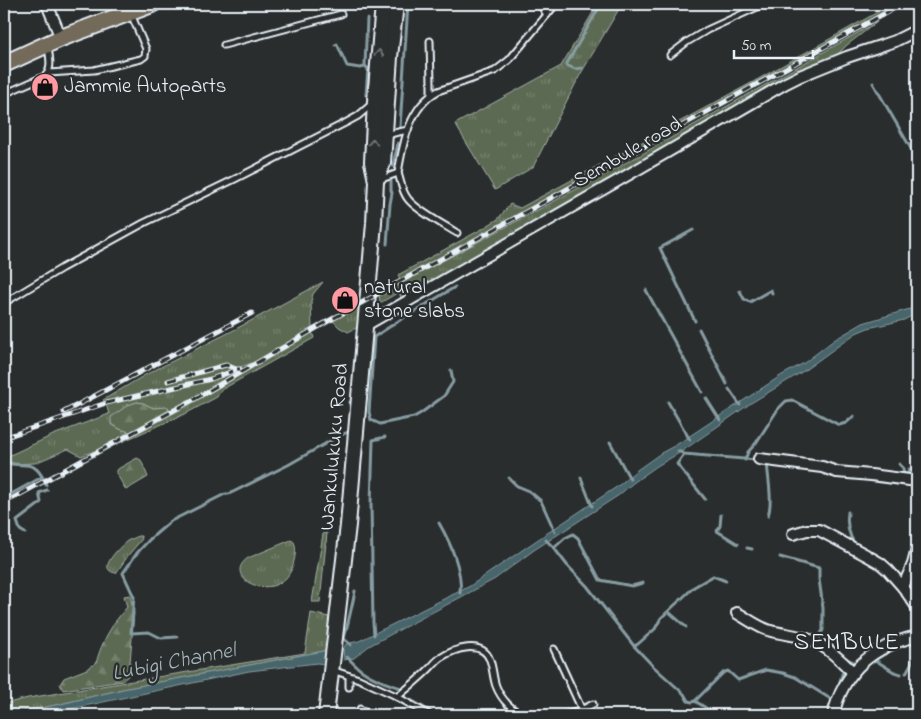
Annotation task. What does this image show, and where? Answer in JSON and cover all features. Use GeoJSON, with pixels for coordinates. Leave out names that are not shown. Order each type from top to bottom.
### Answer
{"type":"FeatureCollection","features":[{"type":"Feature","properties":{"kind":"main road"},"geometry":{"type":"LineString","coordinates":[[4,64],[54,41],[152,4]]}},
{"type":"Feature","properties":{"kind":"main road","name":"Wankulukuku Road"},"geometry":{"type":"LineString","coordinates":[[326,715],[348,525],[366,325],[376,181],[372,162],[374,102],[383,4]]}},
{"type":"Feature","properties":{"kind":"main road","name":"Wankulukuku Road"},"geometry":{"type":"LineString","coordinates":[[376,181],[384,163],[390,57],[396,4]]}},
{"type":"Feature","properties":{"kind":"street"},"geometry":{"type":"LineString","coordinates":[[47,4],[54,41]]}},
{"type":"Feature","properties":{"kind":"street","name":"Sembule road"},"geometry":{"type":"LineString","coordinates":[[366,325],[614,184],[786,83],[847,57],[895,41],[917,30]]}},
{"type":"Feature","properties":{"kind":"street"},"geometry":{"type":"LineString","coordinates":[[759,459],[822,467],[837,472],[917,482]]}},
{"type":"Feature","properties":{"kind":"street"},"geometry":{"type":"LineString","coordinates":[[793,534],[812,529],[825,532],[880,563],[903,587],[917,607]]}},
{"type":"Feature","properties":{"kind":"street"},"geometry":{"type":"LineString","coordinates":[[903,587],[917,549]]}},
{"type":"Feature","properties":{"kind":"street"},"geometry":{"type":"LineString","coordinates":[[737,613],[770,631],[803,637],[817,642],[853,672]]}},
{"type":"Feature","properties":{"kind":"street"},"geometry":{"type":"LineString","coordinates":[[833,715],[847,679],[853,672],[868,658],[886,646],[905,638],[917,636]]}},
{"type":"Feature","properties":{"kind":"lane"},"geometry":{"type":"LineString","coordinates":[[540,4],[547,16]]}},
{"type":"Feature","properties":{"kind":"lane"},"geometry":{"type":"LineString","coordinates":[[457,233],[414,206],[408,200],[403,190],[398,173],[408,130],[416,112],[430,95],[495,71],[509,60],[556,4]]}},
{"type":"Feature","properties":{"kind":"lane"},"geometry":{"type":"LineString","coordinates":[[670,55],[707,30],[764,4]]}},
{"type":"Feature","properties":{"kind":"lane"},"geometry":{"type":"LineString","coordinates":[[4,94],[49,73],[94,70],[141,59],[145,56],[146,49],[130,13]]}},
{"type":"Feature","properties":{"kind":"lane"},"geometry":{"type":"LineString","coordinates":[[224,45],[341,14]]}},
{"type":"Feature","properties":{"kind":"lane"},"geometry":{"type":"LineString","coordinates":[[49,73],[54,41]]}},
{"type":"Feature","properties":{"kind":"lane"},"geometry":{"type":"LineString","coordinates":[[430,41],[430,95]]}},
{"type":"Feature","properties":{"kind":"lane"},"geometry":{"type":"LineString","coordinates":[[4,303],[62,268],[144,223],[347,122],[358,116],[374,102]]}},
{"type":"Feature","properties":{"kind":"lane"},"geometry":{"type":"LineString","coordinates":[[385,138],[394,133],[408,130]]}},
{"type":"Feature","properties":{"kind":"lane"},"geometry":{"type":"LineString","coordinates":[[376,181],[398,173]]}},
{"type":"Feature","properties":{"kind":"lane"},"geometry":{"type":"LineString","coordinates":[[397,697],[407,690],[439,659],[471,646],[483,651],[490,659],[496,688],[503,700],[518,713],[525,715]]}},
{"type":"Feature","properties":{"kind":"lane"},"geometry":{"type":"LineString","coordinates":[[554,649],[582,710]]}},
{"type":"Feature","properties":{"kind":"lane"},"geometry":{"type":"LineString","coordinates":[[331,670],[359,679],[429,715]]}},
{"type":"Feature","properties":{"kind":"lane"},"geometry":{"type":"LineString","coordinates":[[348,676],[349,687]]}},
{"type":"Feature","properties":{"kind":"lane"},"geometry":{"type":"LineString","coordinates":[[564,715],[577,712],[593,704]]}},
{"type":"Feature","properties":{"kind":"lane"},"geometry":{"type":"LineString","coordinates":[[360,709],[373,715]]}},
{"type":"Feature","properties":{"kind":"green space"},"geometry":{"type":"Polygon","coordinates":[[[598,4],[622,4],[580,75],[533,167],[495,190],[455,124],[561,66],[598,4]]]}},
{"type":"Feature","properties":{"kind":"green space"},"geometry":{"type":"Polygon","coordinates":[[[892,4],[899,4],[457,250],[401,280],[398,275],[498,219],[510,204],[520,208],[753,82],[892,4]]]}},
{"type":"Feature","properties":{"kind":"green space"},"geometry":{"type":"Polygon","coordinates":[[[877,22],[836,56],[793,75],[402,301],[399,292],[380,303],[379,295],[642,154],[877,22]]]}},
{"type":"Feature","properties":{"kind":"green space"},"geometry":{"type":"Polygon","coordinates":[[[323,282],[313,294],[311,301],[312,329],[258,361],[211,377],[106,403],[103,400],[145,375],[323,282]]]}},
{"type":"Feature","properties":{"kind":"green space"},"geometry":{"type":"Polygon","coordinates":[[[373,297],[358,327],[348,332],[332,320],[373,297]]]}},
{"type":"Feature","properties":{"kind":"green space"},"geometry":{"type":"Polygon","coordinates":[[[312,331],[314,338],[221,390],[217,397],[185,414],[119,443],[118,441],[217,387],[312,331]]]}},
{"type":"Feature","properties":{"kind":"green space"},"geometry":{"type":"Polygon","coordinates":[[[253,365],[170,410],[168,407],[153,408],[137,402],[128,405],[112,417],[111,424],[130,432],[97,450],[81,456],[68,449],[35,463],[14,464],[4,458],[53,435],[109,414],[106,404],[212,380],[253,365]]]}},
{"type":"Feature","properties":{"kind":"green space"},"geometry":{"type":"Polygon","coordinates":[[[137,402],[153,408],[168,407],[169,410],[130,432],[111,424],[111,417],[128,405],[137,402]]]}},
{"type":"Feature","properties":{"kind":"green space"},"geometry":{"type":"Polygon","coordinates":[[[137,458],[141,460],[148,477],[126,490],[116,470],[137,458]]]}},
{"type":"Feature","properties":{"kind":"green space"},"geometry":{"type":"Polygon","coordinates":[[[327,533],[320,602],[312,602],[323,534],[327,533]]]}},
{"type":"Feature","properties":{"kind":"green space"},"geometry":{"type":"Polygon","coordinates":[[[141,536],[142,539],[116,573],[110,571],[108,563],[115,553],[127,541],[141,536]]]}},
{"type":"Feature","properties":{"kind":"green space"},"geometry":{"type":"Polygon","coordinates":[[[291,540],[294,542],[295,556],[293,565],[286,578],[277,585],[266,587],[246,581],[241,574],[241,566],[248,558],[291,540]]]}},
{"type":"Feature","properties":{"kind":"green space"},"geometry":{"type":"Polygon","coordinates":[[[130,595],[134,613],[129,675],[122,681],[63,690],[60,684],[64,678],[87,669],[96,663],[108,633],[127,607],[124,596],[130,595]]]}},
{"type":"Feature","properties":{"kind":"green space"},"geometry":{"type":"Polygon","coordinates":[[[311,613],[333,618],[329,650],[123,689],[4,715],[4,704],[28,698],[305,653],[311,613]]]}},
{"type":"Feature","properties":{"kind":"water"},"geometry":{"type":"Polygon","coordinates":[[[917,305],[917,313],[904,320],[868,328],[856,333],[805,370],[751,403],[681,452],[657,466],[619,495],[534,550],[495,579],[369,646],[354,658],[344,660],[343,649],[346,644],[359,641],[470,586],[618,486],[661,453],[782,375],[804,363],[834,340],[863,323],[913,308],[917,305]]]}},
{"type":"Feature","properties":{"kind":"water"},"geometry":{"type":"Polygon","coordinates":[[[329,650],[327,665],[317,663],[249,671],[42,715],[6,715],[123,689],[329,650]]]}},
{"type":"Feature","properties":{"kind":"waterway"},"geometry":{"type":"LineString","coordinates":[[400,127],[408,4]]}},
{"type":"Feature","properties":{"kind":"waterway"},"geometry":{"type":"LineString","coordinates":[[582,68],[575,69],[566,65],[601,4]]}},
{"type":"Feature","properties":{"kind":"waterway"},"geometry":{"type":"LineString","coordinates":[[367,19],[365,65],[368,68],[366,95],[371,96]]}},
{"type":"Feature","properties":{"kind":"waterway"},"geometry":{"type":"LineString","coordinates":[[335,45],[337,44],[347,66],[365,67]]}},
{"type":"Feature","properties":{"kind":"waterway"},"geometry":{"type":"LineString","coordinates":[[873,83],[917,159]]}},
{"type":"Feature","properties":{"kind":"waterway"},"geometry":{"type":"LineString","coordinates":[[393,166],[398,143]]}},
{"type":"Feature","properties":{"kind":"waterway"},"geometry":{"type":"LineString","coordinates":[[387,244],[392,193],[391,181]]}},
{"type":"Feature","properties":{"kind":"waterway"},"geometry":{"type":"LineString","coordinates":[[693,230],[660,248],[695,321]]}},
{"type":"Feature","properties":{"kind":"waterway"},"geometry":{"type":"LineString","coordinates":[[451,370],[453,382],[444,396],[421,413],[414,417],[380,424],[371,420],[369,412],[374,337],[455,287]]}},
{"type":"Feature","properties":{"kind":"waterway"},"geometry":{"type":"LineString","coordinates":[[646,290],[702,392]]}},
{"type":"Feature","properties":{"kind":"waterway"},"geometry":{"type":"LineString","coordinates":[[740,291],[744,299],[750,302],[771,290],[772,293]]}},
{"type":"Feature","properties":{"kind":"waterway"},"geometry":{"type":"LineString","coordinates":[[699,329],[727,384]]}},
{"type":"Feature","properties":{"kind":"waterway"},"geometry":{"type":"LineString","coordinates":[[729,389],[740,405]]}},
{"type":"Feature","properties":{"kind":"waterway"},"geometry":{"type":"LineString","coordinates":[[706,398],[720,420]]}},
{"type":"Feature","properties":{"kind":"waterway"},"geometry":{"type":"LineString","coordinates":[[745,460],[748,452],[778,409],[786,401],[792,400],[839,425],[846,423],[854,416]]}},
{"type":"Feature","properties":{"kind":"waterway"},"geometry":{"type":"LineString","coordinates":[[350,402],[351,416]]}},
{"type":"Feature","properties":{"kind":"waterway"},"geometry":{"type":"LineString","coordinates":[[668,402],[690,440]]}},
{"type":"Feature","properties":{"kind":"waterway"},"geometry":{"type":"LineString","coordinates":[[177,637],[161,638],[149,632],[131,633],[134,597],[123,573],[137,553],[171,521],[288,465],[350,431],[350,434]]}},
{"type":"Feature","properties":{"kind":"waterway"},"geometry":{"type":"LineString","coordinates":[[374,635],[371,504],[373,440],[385,437]]}},
{"type":"Feature","properties":{"kind":"waterway"},"geometry":{"type":"LineString","coordinates":[[610,442],[630,479]]}},
{"type":"Feature","properties":{"kind":"waterway"},"geometry":{"type":"LineString","coordinates":[[678,451],[684,454],[756,460]]}},
{"type":"Feature","properties":{"kind":"waterway"},"geometry":{"type":"LineString","coordinates":[[684,454],[677,464],[705,499]]}},
{"type":"Feature","properties":{"kind":"waterway"},"geometry":{"type":"LineString","coordinates":[[4,462],[32,466],[36,468],[44,480]]}},
{"type":"Feature","properties":{"kind":"waterway"},"geometry":{"type":"LineString","coordinates":[[767,462],[770,497],[768,516]]}},
{"type":"Feature","properties":{"kind":"waterway"},"geometry":{"type":"LineString","coordinates":[[899,464],[903,468],[904,477]]}},
{"type":"Feature","properties":{"kind":"waterway"},"geometry":{"type":"LineString","coordinates":[[904,475],[909,472],[909,469]]}},
{"type":"Feature","properties":{"kind":"waterway"},"geometry":{"type":"LineString","coordinates":[[4,498],[42,477]]}},
{"type":"Feature","properties":{"kind":"waterway"},"geometry":{"type":"LineString","coordinates":[[509,478],[517,486],[529,491],[541,501],[555,532]]}},
{"type":"Feature","properties":{"kind":"waterway"},"geometry":{"type":"LineString","coordinates":[[581,478],[592,506]]}},
{"type":"Feature","properties":{"kind":"waterway"},"geometry":{"type":"LineString","coordinates":[[25,533],[20,530],[17,521],[41,502],[39,493],[47,490]]}},
{"type":"Feature","properties":{"kind":"waterway"},"geometry":{"type":"LineString","coordinates":[[848,512],[848,529],[855,545]]}},
{"type":"Feature","properties":{"kind":"waterway"},"geometry":{"type":"LineString","coordinates":[[721,515],[720,526],[717,531],[738,544]]}},
{"type":"Feature","properties":{"kind":"waterway"},"geometry":{"type":"LineString","coordinates":[[439,523],[458,566],[460,593]]}},
{"type":"Feature","properties":{"kind":"waterway"},"geometry":{"type":"LineString","coordinates":[[554,548],[565,538],[573,534],[578,538],[600,580],[632,586],[643,583]]}},
{"type":"Feature","properties":{"kind":"waterway"},"geometry":{"type":"LineString","coordinates":[[546,540],[587,586],[634,646],[653,666],[684,694],[688,701],[695,701],[717,715]]}},
{"type":"Feature","properties":{"kind":"waterway"},"geometry":{"type":"LineString","coordinates":[[747,548],[752,549]]}},
{"type":"Feature","properties":{"kind":"waterway"},"geometry":{"type":"LineString","coordinates":[[780,557],[819,568],[823,608],[823,630],[819,637],[824,642]]}},
{"type":"Feature","properties":{"kind":"waterway"},"geometry":{"type":"LineString","coordinates":[[634,646],[655,629],[661,618],[694,587],[713,576],[726,581]]}},
{"type":"Feature","properties":{"kind":"waterway"},"geometry":{"type":"LineString","coordinates":[[917,577],[912,577],[917,588]]}},
{"type":"Feature","properties":{"kind":"waterway"},"geometry":{"type":"LineString","coordinates":[[351,645],[344,639],[355,591]]}},
{"type":"Feature","properties":{"kind":"waterway"},"geometry":{"type":"LineString","coordinates":[[669,612],[686,627]]}},
{"type":"Feature","properties":{"kind":"waterway"},"geometry":{"type":"LineString","coordinates":[[875,660],[890,651],[917,643]]}},
{"type":"Feature","properties":{"kind":"waterway"},"geometry":{"type":"LineString","coordinates":[[906,673],[917,653]]}},
{"type":"Feature","properties":{"kind":"waterway"},"geometry":{"type":"LineString","coordinates":[[347,657],[358,668],[369,675],[401,688]]}},
{"type":"Feature","properties":{"kind":"waterway"},"geometry":{"type":"LineString","coordinates":[[844,658],[858,664],[860,663]]}},
{"type":"Feature","properties":{"kind":"waterway"},"geometry":{"type":"LineString","coordinates":[[871,661],[875,660],[894,672],[901,674]]}},
{"type":"Feature","properties":{"kind":"waterway"},"geometry":{"type":"LineString","coordinates":[[838,688],[844,668]]}},
{"type":"Feature","properties":{"kind":"waterway"},"geometry":{"type":"LineString","coordinates":[[695,701],[723,673],[728,671],[738,680],[766,670],[795,677],[834,701]]}},
{"type":"Feature","properties":{"kind":"waterway"},"geometry":{"type":"LineString","coordinates":[[409,699],[437,715]]}},
{"type":"Feature","properties":{"kind":"railway"},"geometry":{"type":"LineString","coordinates":[[4,503],[193,400],[325,323],[902,4]]}},
{"type":"Feature","properties":{"kind":"railway"},"geometry":{"type":"LineString","coordinates":[[64,412],[252,313]]}},
{"type":"Feature","properties":{"kind":"railway"},"geometry":{"type":"LineString","coordinates":[[168,381],[226,365],[240,369]]}},
{"type":"Feature","properties":{"kind":"railway"},"geometry":{"type":"LineString","coordinates":[[4,439],[106,403],[211,379],[233,371]]}},
{"type":"Feature","properties":{"kind":"place","name":"Jammie Autoparts"},"geometry":{"type":"Point","coordinates":[45,87]}},
{"type":"Feature","properties":{"kind":"place","name":"natural stone slabs"},"geometry":{"type":"Point","coordinates":[345,300]}},
{"type":"Feature","properties":{"kind":"district","name":"SEMBULE"},"geometry":{"type":"Point","coordinates":[847,643]}},
{"type":"Feature","properties":{"kind":"water label","name":"Lubigi Channel"},"geometry":{"type":"Point","coordinates":[174,663]}}]}
